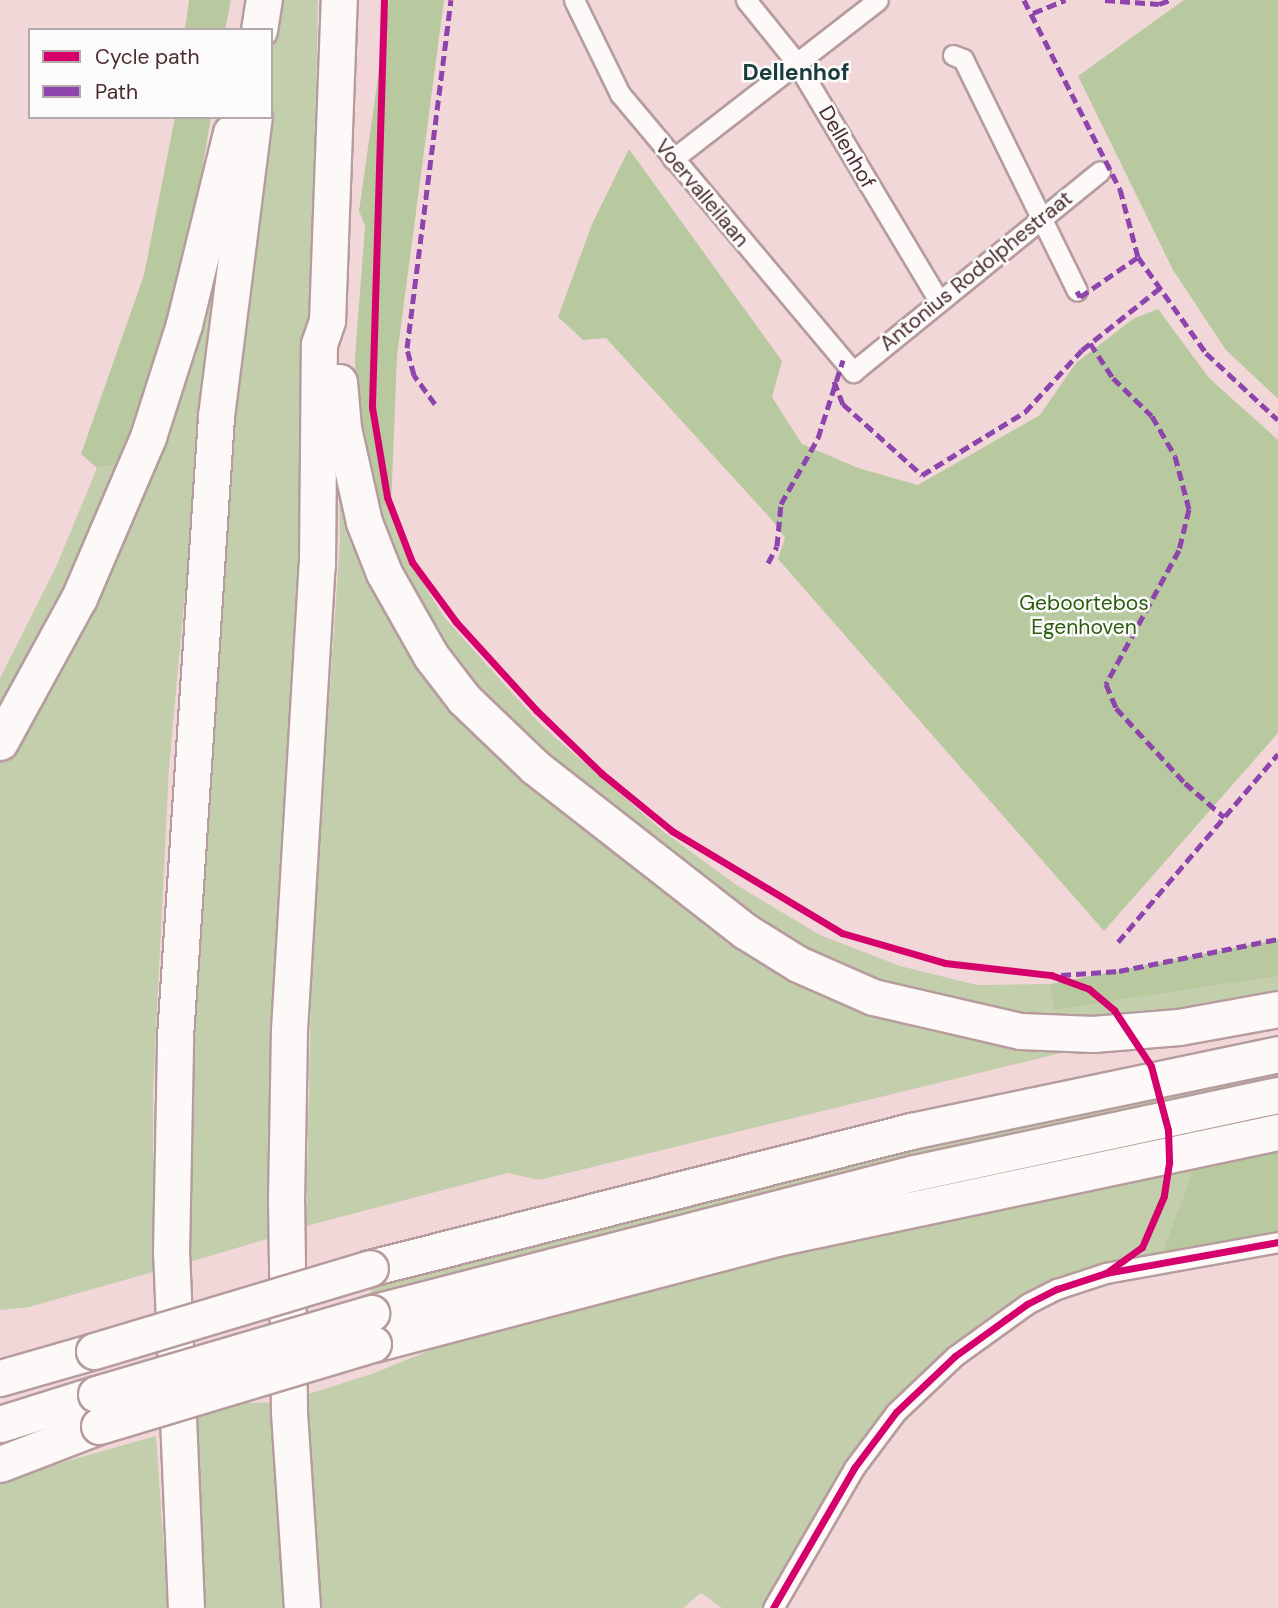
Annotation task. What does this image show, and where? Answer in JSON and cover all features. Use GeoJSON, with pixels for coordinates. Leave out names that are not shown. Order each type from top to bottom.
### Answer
{"type":"FeatureCollection","features":[{"type":"Feature","properties":{"kind":"highway"},"geometry":{"type":"LineString","coordinates":[[302,1608],[289,1410],[286,1202],[289,1030],[317,565],[319,344],[327,321],[338,9]]}},
{"type":"Feature","properties":{"kind":"highway"},"geometry":{"type":"LineString","coordinates":[[0,742],[79,598],[148,437],[184,324],[234,119]]}},
{"type":"Feature","properties":{"kind":"highway"},"geometry":{"type":"LineString","coordinates":[[186,1608],[171,1254],[174,1037],[216,416],[254,119]]}},
{"type":"Feature","properties":{"kind":"highway"},"geometry":{"type":"LineString","coordinates":[[327,321],[335,344],[346,441],[364,522],[384,573],[431,656],[464,699],[535,766],[745,931],[798,964],[873,997],[1020,1031],[1093,1034],[1179,1027],[1278,1009]]}},
{"type":"Feature","properties":{"kind":"highway"},"geometry":{"type":"LineString","coordinates":[[1191,1071],[1278,1025]]}},
{"type":"Feature","properties":{"kind":"highway"},"geometry":{"type":"LineString","coordinates":[[0,1378],[370,1268],[911,1131],[1278,1054]]}},
{"type":"Feature","properties":{"kind":"highway"},"geometry":{"type":"LineString","coordinates":[[0,1424],[97,1410],[901,1176],[1101,1129],[1278,1095]]}},
{"type":"Feature","properties":{"kind":"highway"},"geometry":{"type":"LineString","coordinates":[[372,1328],[777,1238],[1278,1132]]}},
{"type":"Feature","properties":{"kind":"highway"},"geometry":{"type":"LineString","coordinates":[[0,1464],[97,1410]]}},
{"type":"Feature","properties":{"kind":"street","name":"Voervalleilaan"},"geometry":{"type":"LineString","coordinates":[[574,0],[621,94],[853,372]]}},
{"type":"Feature","properties":{"kind":"street","name":"Dellenhof"},"geometry":{"type":"LineString","coordinates":[[746,0],[796,62],[939,301]]}},
{"type":"Feature","properties":{"kind":"street"},"geometry":{"type":"LineString","coordinates":[[673,159],[878,0]]}},
{"type":"Feature","properties":{"kind":"street"},"geometry":{"type":"LineString","coordinates":[[953,55],[963,59],[1077,291]]}},
{"type":"Feature","properties":{"kind":"street","name":"Antonius Rodolphestraat"},"geometry":{"type":"LineString","coordinates":[[853,372],[1100,171]]}},
{"type":"Feature","properties":{"kind":"street"},"geometry":{"type":"LineString","coordinates":[[773,1608],[854,1468],[896,1412],[955,1356],[1027,1304],[1058,1289],[1106,1273],[1278,1242]]}},
{"type":"Feature","properties":{"kind":"green space"},"geometry":{"type":"Polygon","coordinates":[[[189,0],[231,0],[225,28],[185,28],[189,0]]]}},
{"type":"Feature","properties":{"kind":"green space"},"geometry":{"type":"Polygon","coordinates":[[[281,0],[318,0],[308,472],[277,1236],[186,1263],[189,1034],[233,347],[262,119],[273,119],[273,48],[281,0]]]}},
{"type":"Feature","properties":{"kind":"green space"},"geometry":{"type":"Polygon","coordinates":[[[389,0],[444,0],[397,356],[391,506],[376,505],[357,426],[355,356],[365,226],[359,211],[389,0]]]}},
{"type":"Feature","properties":{"kind":"green space"},"geometry":{"type":"Polygon","coordinates":[[[1184,0],[1278,0],[1278,399],[1226,350],[1173,270],[1078,76],[1184,0]]]}},
{"type":"Feature","properties":{"kind":"green space"},"geometry":{"type":"Polygon","coordinates":[[[175,119],[211,119],[187,260],[160,353],[118,464],[97,468],[81,454],[144,275],[175,119]]]}},
{"type":"Feature","properties":{"kind":"green space","name":"Geboortebos Egenhoven"},"geometry":{"type":"Polygon","coordinates":[[[629,149],[782,361],[772,397],[802,444],[858,468],[918,485],[1040,415],[1076,363],[1133,319],[1158,309],[1209,378],[1278,440],[1278,733],[1104,931],[778,559],[785,538],[772,520],[606,338],[583,340],[558,317],[592,224],[629,149]]]}},
{"type":"Feature","properties":{"kind":"green space"},"geometry":{"type":"Polygon","coordinates":[[[216,256],[169,767],[153,1092],[153,1272],[29,1307],[0,1310],[0,758],[216,256]]]}},
{"type":"Feature","properties":{"kind":"green space"},"geometry":{"type":"Polygon","coordinates":[[[118,464],[46,624],[0,706],[0,678],[56,567],[97,468],[118,464]]]}},
{"type":"Feature","properties":{"kind":"green space"},"geometry":{"type":"Polygon","coordinates":[[[339,487],[410,645],[766,956],[1094,1045],[539,1180],[508,1173],[306,1226],[312,956],[340,541],[339,487]]]}},
{"type":"Feature","properties":{"kind":"green space"},"geometry":{"type":"Polygon","coordinates":[[[376,505],[391,506],[417,573],[444,617],[542,726],[664,832],[735,884],[820,935],[900,966],[977,985],[1050,984],[1054,1010],[1278,976],[1278,995],[1150,1014],[1055,1018],[964,1009],[890,988],[769,932],[589,792],[483,699],[414,603],[376,505]]]}},
{"type":"Feature","properties":{"kind":"green space"},"geometry":{"type":"Polygon","coordinates":[[[1278,939],[1278,976],[1054,1010],[1050,984],[1278,939]]]}},
{"type":"Feature","properties":{"kind":"green space"},"geometry":{"type":"Polygon","coordinates":[[[1278,1068],[1278,1079],[921,1154],[371,1294],[371,1283],[715,1192],[1278,1068]]]}},
{"type":"Feature","properties":{"kind":"green space"},"geometry":{"type":"Polygon","coordinates":[[[1278,1152],[1278,1237],[1160,1257],[1193,1170],[1278,1152]]]}},
{"type":"Feature","properties":{"kind":"green space"},"geometry":{"type":"Polygon","coordinates":[[[1193,1170],[1160,1257],[1059,1281],[951,1350],[765,1608],[722,1608],[701,1593],[683,1608],[319,1608],[308,1394],[372,1374],[497,1323],[756,1256],[1193,1170]]]}},
{"type":"Feature","properties":{"kind":"green space"},"geometry":{"type":"Polygon","coordinates":[[[280,1402],[287,1608],[193,1608],[186,1405],[280,1402]]]}},
{"type":"Feature","properties":{"kind":"green space"},"geometry":{"type":"Polygon","coordinates":[[[156,1436],[168,1608],[0,1608],[0,1480],[156,1436]]]}},
{"type":"Feature","properties":{"kind":"marked path"},"geometry":{"type":"LineString","coordinates":[[435,404],[414,375],[407,348],[451,0]]}},
{"type":"Feature","properties":{"kind":"marked path"},"geometry":{"type":"LineString","coordinates":[[1024,0],[1120,189],[1138,257],[1206,353],[1278,420]]}},
{"type":"Feature","properties":{"kind":"marked path"},"geometry":{"type":"LineString","coordinates":[[1033,13],[1065,0]]}},
{"type":"Feature","properties":{"kind":"marked path"},"geometry":{"type":"LineString","coordinates":[[1105,0],[1159,4],[1170,0]]}},
{"type":"Feature","properties":{"kind":"marked path"},"geometry":{"type":"LineString","coordinates":[[1077,291],[1080,297],[1138,257]]}},
{"type":"Feature","properties":{"kind":"marked path"},"geometry":{"type":"LineString","coordinates":[[834,381],[843,404],[922,475],[1025,412],[1082,350],[1160,288]]}},
{"type":"Feature","properties":{"kind":"marked path"},"geometry":{"type":"LineString","coordinates":[[1090,343],[1113,378],[1152,416],[1175,456],[1189,509],[1179,550],[1106,684],[1116,708],[1185,783],[1224,817]]}},
{"type":"Feature","properties":{"kind":"marked path"},"geometry":{"type":"LineString","coordinates":[[768,563],[777,546],[781,504],[818,438],[843,360]]}},
{"type":"Feature","properties":{"kind":"marked path"},"geometry":{"type":"LineString","coordinates":[[1118,942],[1278,754]]}},
{"type":"Feature","properties":{"kind":"marked path"},"geometry":{"type":"LineString","coordinates":[[1061,975],[1119,971],[1278,939]]}},
{"type":"Feature","properties":{"kind":"cycle path"},"geometry":{"type":"LineString","coordinates":[[384,0],[372,407],[387,497],[412,562],[456,622],[536,710],[601,773],[672,831],[842,933],[945,963],[1051,975],[1089,989],[1114,1010],[1151,1066],[1168,1130],[1169,1163],[1164,1196],[1142,1247],[1106,1273]]}},
{"type":"Feature","properties":{"kind":"cycle path"},"geometry":{"type":"LineString","coordinates":[[773,1608],[854,1468],[896,1412],[955,1356],[1027,1304],[1057,1289],[1106,1273],[1278,1242]]}},
{"type":"Feature","properties":{"kind":"district","name":"Dellenhof"},"geometry":{"type":"Point","coordinates":[796,72]}}]}
